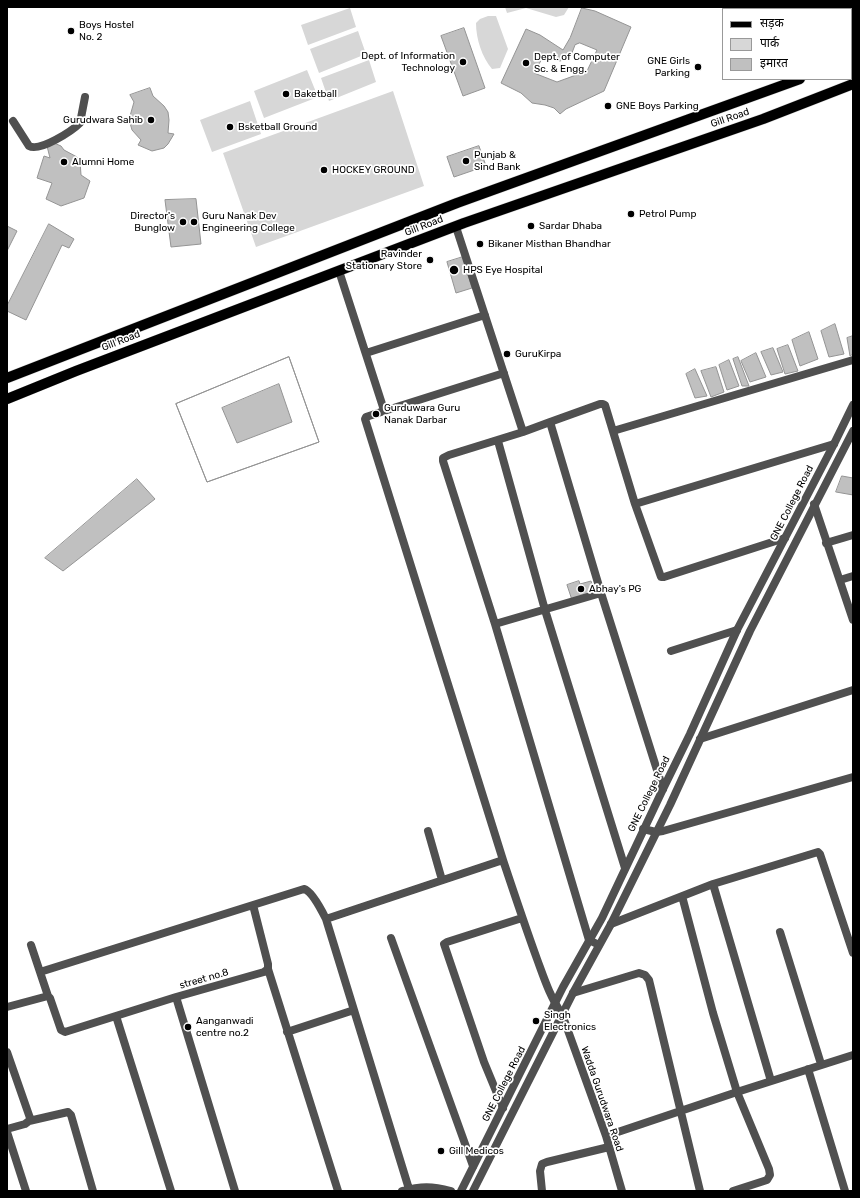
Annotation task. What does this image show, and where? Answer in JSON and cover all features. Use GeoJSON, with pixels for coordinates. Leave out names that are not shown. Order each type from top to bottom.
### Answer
{"type":"FeatureCollection","features":[{"type":"Feature","properties":{"kind":"main road","name":"Gill Road"},"geometry":{"type":"LineString","coordinates":[[7,378],[457,203],[797,80]]}},
{"type":"Feature","properties":{"kind":"main road","name":"Gill Road"},"geometry":{"type":"LineString","coordinates":[[7,399],[76,371],[456,227],[763,119],[853,84]]}},
{"type":"Feature","properties":{"kind":"street"},"geometry":{"type":"LineString","coordinates":[[13,121],[29,146],[35,148],[41,146],[66,134],[80,122],[85,97]]}},
{"type":"Feature","properties":{"kind":"street"},"geometry":{"type":"LineString","coordinates":[[456,227],[523,432]]}},
{"type":"Feature","properties":{"kind":"street"},"geometry":{"type":"LineString","coordinates":[[339,271],[384,411],[504,373]]}},
{"type":"Feature","properties":{"kind":"street"},"geometry":{"type":"LineString","coordinates":[[366,353],[485,315]]}},
{"type":"Feature","properties":{"kind":"street"},"geometry":{"type":"LineString","coordinates":[[613,431],[853,360]]}},
{"type":"Feature","properties":{"kind":"street"},"geometry":{"type":"LineString","coordinates":[[599,945],[589,940],[495,624],[443,458],[498,441],[603,404],[613,431],[635,504],[661,577],[786,538]]}},
{"type":"Feature","properties":{"kind":"street","name":"GNE College Road"},"geometry":{"type":"LineString","coordinates":[[461,1191],[589,940],[602,918],[643,829],[690,734],[737,630],[786,538],[853,405]]}},
{"type":"Feature","properties":{"kind":"street","name":"Wadda Gurudwara Road"},"geometry":{"type":"LineString","coordinates":[[384,411],[366,417],[365,419],[522,918],[549,991],[562,1014],[606,1136],[622,1191]]}},
{"type":"Feature","properties":{"kind":"street"},"geometry":{"type":"LineString","coordinates":[[550,422],[601,593],[663,789]]}},
{"type":"Feature","properties":{"kind":"street","name":"GNE College Road"},"geometry":{"type":"LineString","coordinates":[[473,1191],[562,1014],[612,924],[750,632],[814,504],[853,431]]}},
{"type":"Feature","properties":{"kind":"street"},"geometry":{"type":"LineString","coordinates":[[498,441],[545,610],[626,868]]}},
{"type":"Feature","properties":{"kind":"street"},"geometry":{"type":"LineString","coordinates":[[635,504],[834,444]]}},
{"type":"Feature","properties":{"kind":"street"},"geometry":{"type":"LineString","coordinates":[[814,504],[853,620]]}},
{"type":"Feature","properties":{"kind":"street"},"geometry":{"type":"LineString","coordinates":[[826,543],[853,535]]}},
{"type":"Feature","properties":{"kind":"street"},"geometry":{"type":"LineString","coordinates":[[840,580],[853,576]]}},
{"type":"Feature","properties":{"kind":"street"},"geometry":{"type":"LineString","coordinates":[[495,624],[601,593]]}},
{"type":"Feature","properties":{"kind":"street"},"geometry":{"type":"LineString","coordinates":[[671,651],[737,630]]}},
{"type":"Feature","properties":{"kind":"street"},"geometry":{"type":"LineString","coordinates":[[700,739],[853,690]]}},
{"type":"Feature","properties":{"kind":"street"},"geometry":{"type":"LineString","coordinates":[[643,829],[656,832],[853,777]]}},
{"type":"Feature","properties":{"kind":"street"},"geometry":{"type":"LineString","coordinates":[[428,831],[442,880]]}},
{"type":"Feature","properties":{"kind":"street"},"geometry":{"type":"LineString","coordinates":[[612,924],[714,884],[818,852],[820,854],[853,953]]}},
{"type":"Feature","properties":{"kind":"street"},"geometry":{"type":"LineString","coordinates":[[326,919],[503,860]]}},
{"type":"Feature","properties":{"kind":"street"},"geometry":{"type":"LineString","coordinates":[[714,884],[771,1081]]}},
{"type":"Feature","properties":{"kind":"street"},"geometry":{"type":"LineString","coordinates":[[40,972],[304,889],[307,890],[326,919],[406,1190],[417,1187],[433,1187],[451,1191]]}},
{"type":"Feature","properties":{"kind":"street"},"geometry":{"type":"LineString","coordinates":[[682,896],[713,1013],[737,1092],[770,1175],[767,1180],[733,1191]]}},
{"type":"Feature","properties":{"kind":"street"},"geometry":{"type":"LineString","coordinates":[[253,905],[268,969],[338,1191]]}},
{"type":"Feature","properties":{"kind":"street"},"geometry":{"type":"LineString","coordinates":[[503,1108],[484,1062],[444,944],[522,918]]}},
{"type":"Feature","properties":{"kind":"street"},"geometry":{"type":"LineString","coordinates":[[780,932],[821,1064]]}},
{"type":"Feature","properties":{"kind":"street"},"geometry":{"type":"LineString","coordinates":[[391,938],[473,1166]]}},
{"type":"Feature","properties":{"kind":"street"},"geometry":{"type":"LineString","coordinates":[[31,945],[61,1030],[65,1032],[176,997]]}},
{"type":"Feature","properties":{"kind":"street","name":"street no.8"},"geometry":{"type":"LineString","coordinates":[[235,1191],[176,997],[264,972],[268,969]]}},
{"type":"Feature","properties":{"kind":"street"},"geometry":{"type":"LineString","coordinates":[[573,993],[639,973],[645,975],[649,980],[700,1191]]}},
{"type":"Feature","properties":{"kind":"street"},"geometry":{"type":"LineString","coordinates":[[7,1007],[48,996]]}},
{"type":"Feature","properties":{"kind":"street"},"geometry":{"type":"LineString","coordinates":[[287,1032],[354,1010]]}},
{"type":"Feature","properties":{"kind":"street"},"geometry":{"type":"LineString","coordinates":[[116,1016],[171,1191]]}},
{"type":"Feature","properties":{"kind":"street"},"geometry":{"type":"LineString","coordinates":[[7,1052],[30,1118],[29,1121]]}},
{"type":"Feature","properties":{"kind":"street"},"geometry":{"type":"LineString","coordinates":[[606,1136],[821,1064],[853,1055]]}},
{"type":"Feature","properties":{"kind":"street"},"geometry":{"type":"LineString","coordinates":[[808,1069],[845,1191]]}},
{"type":"Feature","properties":{"kind":"street"},"geometry":{"type":"LineString","coordinates":[[7,1129],[25,1124],[29,1121],[68,1112],[71,1115],[93,1191]]}},
{"type":"Feature","properties":{"kind":"street"},"geometry":{"type":"LineString","coordinates":[[7,1132],[26,1191]]}},
{"type":"Feature","properties":{"kind":"street"},"geometry":{"type":"LineString","coordinates":[[542,1191],[540,1171],[542,1164],[609,1147]]}},
{"type":"Feature","properties":{"kind":"green space"},"geometry":{"type":"Polygon","coordinates":[[[505,7],[569,7],[564,15],[556,17],[526,8],[507,13],[505,7]]]}},
{"type":"Feature","properties":{"kind":"green space"},"geometry":{"type":"Polygon","coordinates":[[[350,8],[356,27],[308,45],[301,25],[350,8]]]}},
{"type":"Feature","properties":{"kind":"green space"},"geometry":{"type":"Polygon","coordinates":[[[488,16],[496,16],[508,49],[500,68],[492,69],[485,59],[478,41],[476,23],[480,19],[488,16]]]}},
{"type":"Feature","properties":{"kind":"green space"},"geometry":{"type":"Polygon","coordinates":[[[358,31],[366,54],[319,73],[310,49],[358,31]]]}},
{"type":"Feature","properties":{"kind":"green space"},"geometry":{"type":"Polygon","coordinates":[[[369,60],[376,82],[329,101],[321,78],[369,60]]]}},
{"type":"Feature","properties":{"kind":"green space","name":"Baketball"},"geometry":{"type":"Polygon","coordinates":[[[307,70],[318,97],[264,118],[254,91],[307,70]]]}},
{"type":"Feature","properties":{"kind":"green space","name":"HOCKEY GROUND"},"geometry":{"type":"Polygon","coordinates":[[[393,91],[424,186],[256,247],[223,153],[393,91]]]}},
{"type":"Feature","properties":{"kind":"green space","name":"Bsketball Ground"},"geometry":{"type":"Polygon","coordinates":[[[250,101],[261,134],[212,152],[200,120],[250,101]]]}},
{"type":"Feature","properties":{"kind":"building","name":"Dept. of Computer Sc. & Engg."},"geometry":{"type":"Polygon","coordinates":[[[582,8],[595,11],[631,27],[604,91],[566,109],[560,114],[554,108],[532,103],[521,93],[501,83],[526,29],[540,35],[563,50],[570,38],[582,8]],[[580,43],[575,45],[570,58],[560,61],[544,55],[534,73],[557,82],[587,71],[597,50],[580,43]]]}},
{"type":"Feature","properties":{"kind":"building","name":"Dept. of Information Technology"},"geometry":{"type":"Polygon","coordinates":[[[464,28],[485,88],[463,96],[441,36],[464,28]]]}},
{"type":"Feature","properties":{"kind":"building"},"geometry":{"type":"Polygon","coordinates":[[[150,88],[153,96],[168,112],[168,133],[174,134],[164,148],[152,151],[138,145],[141,140],[132,130],[130,123],[130,116],[134,102],[130,95],[150,88]]]}},
{"type":"Feature","properties":{"kind":"building"},"geometry":{"type":"Polygon","coordinates":[[[54,143],[77,157],[80,161],[81,175],[90,181],[84,198],[61,206],[46,199],[52,183],[37,178],[44,156],[50,158],[47,146],[54,143]]]}},
{"type":"Feature","properties":{"kind":"building","name":"Punjab & Sind Bank"},"geometry":{"type":"Polygon","coordinates":[[[479,146],[486,166],[454,177],[447,157],[479,146]]]}},
{"type":"Feature","properties":{"kind":"building","name":"Director's Bunglow"},"geometry":{"type":"Polygon","coordinates":[[[196,199],[201,244],[171,247],[165,200],[196,199]]]}},
{"type":"Feature","properties":{"kind":"building"},"geometry":{"type":"Polygon","coordinates":[[[49,224],[74,239],[69,248],[62,245],[26,320],[7,311],[7,306],[49,224]]]}},
{"type":"Feature","properties":{"kind":"building"},"geometry":{"type":"Polygon","coordinates":[[[7,226],[17,231],[7,251],[7,226]]]}},
{"type":"Feature","properties":{"kind":"building"},"geometry":{"type":"Polygon","coordinates":[[[463,257],[472,288],[456,293],[447,262],[463,257]]]}},
{"type":"Feature","properties":{"kind":"building"},"geometry":{"type":"Polygon","coordinates":[[[835,324],[844,354],[829,357],[821,331],[835,324]]]}},
{"type":"Feature","properties":{"kind":"building"},"geometry":{"type":"Polygon","coordinates":[[[809,332],[818,359],[800,366],[792,340],[809,332]]]}},
{"type":"Feature","properties":{"kind":"building"},"geometry":{"type":"Polygon","coordinates":[[[853,336],[853,354],[850,356],[847,338],[853,336]]]}},
{"type":"Feature","properties":{"kind":"building"},"geometry":{"type":"Polygon","coordinates":[[[788,345],[798,371],[785,374],[777,349],[788,345]]]}},
{"type":"Feature","properties":{"kind":"building"},"geometry":{"type":"Polygon","coordinates":[[[773,348],[783,372],[771,375],[761,352],[773,348]]]}},
{"type":"Feature","properties":{"kind":"building"},"geometry":{"type":"Polygon","coordinates":[[[756,353],[766,377],[750,382],[741,361],[756,353]]]}},
{"type":"Feature","properties":{"kind":"building"},"geometry":{"type":"Polygon","coordinates":[[[289,357],[319,442],[207,482],[176,404],[289,357]],[[279,384],[222,408],[237,443],[292,422],[279,384]]]}},
{"type":"Feature","properties":{"kind":"building"},"geometry":{"type":"Polygon","coordinates":[[[289,357],[319,442],[207,482],[176,404],[289,357]]]}},
{"type":"Feature","properties":{"kind":"building"},"geometry":{"type":"Polygon","coordinates":[[[738,357],[749,386],[742,386],[733,359],[738,357]]]}},
{"type":"Feature","properties":{"kind":"building"},"geometry":{"type":"Polygon","coordinates":[[[729,360],[739,386],[727,390],[719,365],[729,360]]]}},
{"type":"Feature","properties":{"kind":"building"},"geometry":{"type":"Polygon","coordinates":[[[716,367],[724,392],[711,397],[701,371],[716,367]]]}},
{"type":"Feature","properties":{"kind":"building"},"geometry":{"type":"Polygon","coordinates":[[[695,369],[707,396],[695,398],[686,374],[695,369]]]}},
{"type":"Feature","properties":{"kind":"building"},"geometry":{"type":"Polygon","coordinates":[[[842,476],[853,478],[853,495],[836,492],[842,476]]]}},
{"type":"Feature","properties":{"kind":"building"},"geometry":{"type":"Polygon","coordinates":[[[137,479],[155,499],[63,571],[45,558],[137,479]]]}},
{"type":"Feature","properties":{"kind":"building","name":"Abhay's PG"},"geometry":{"type":"Polygon","coordinates":[[[579,581],[580,584],[591,581],[595,593],[572,600],[567,585],[579,581]]]}},
{"type":"Feature","properties":{"kind":"place","name":"Boys Hostel No. 2"},"geometry":{"type":"Point","coordinates":[71,31]}},
{"type":"Feature","properties":{"kind":"place","name":"Dept. of Information Technology"},"geometry":{"type":"Point","coordinates":[463,62]}},
{"type":"Feature","properties":{"kind":"place","name":"Dept. of Computer Sc. & Engg."},"geometry":{"type":"Point","coordinates":[526,63]}},
{"type":"Feature","properties":{"kind":"place","name":"GNE Girls Parking"},"geometry":{"type":"Point","coordinates":[698,67]}},
{"type":"Feature","properties":{"kind":"place","name":"Baketball"},"geometry":{"type":"Point","coordinates":[286,94]}},
{"type":"Feature","properties":{"kind":"place","name":"GNE Boys Parking"},"geometry":{"type":"Point","coordinates":[608,106]}},
{"type":"Feature","properties":{"kind":"place","name":"Gurudwara Sahib"},"geometry":{"type":"Point","coordinates":[151,120]}},
{"type":"Feature","properties":{"kind":"place","name":"Bsketball Ground"},"geometry":{"type":"Point","coordinates":[230,127]}},
{"type":"Feature","properties":{"kind":"place","name":"Punjab & Sind Bank"},"geometry":{"type":"Point","coordinates":[466,161]}},
{"type":"Feature","properties":{"kind":"place","name":"Alumni Home"},"geometry":{"type":"Point","coordinates":[64,162]}},
{"type":"Feature","properties":{"kind":"place","name":"HOCKEY GROUND"},"geometry":{"type":"Point","coordinates":[324,170]}},
{"type":"Feature","properties":{"kind":"place","name":"Petrol Pump"},"geometry":{"type":"Point","coordinates":[631,214]}},
{"type":"Feature","properties":{"kind":"place","name":"Director's Bunglow"},"geometry":{"type":"Point","coordinates":[183,222]}},
{"type":"Feature","properties":{"kind":"place","name":"Guru Nanak Dev Engineering College"},"geometry":{"type":"Point","coordinates":[194,222]}},
{"type":"Feature","properties":{"kind":"place","name":"Sardar Dhaba"},"geometry":{"type":"Point","coordinates":[531,226]}},
{"type":"Feature","properties":{"kind":"place","name":"Bikaner Misthan Bhandhar"},"geometry":{"type":"Point","coordinates":[480,244]}},
{"type":"Feature","properties":{"kind":"place","name":"Ravinder Stationary Store"},"geometry":{"type":"Point","coordinates":[430,260]}},
{"type":"Feature","properties":{"kind":"place","name":"HPS Eye Hospital"},"geometry":{"type":"Point","coordinates":[454,270]}},
{"type":"Feature","properties":{"kind":"place","name":"GuruKirpa"},"geometry":{"type":"Point","coordinates":[507,354]}},
{"type":"Feature","properties":{"kind":"place","name":"Gurduwara Guru Nanak Darbar"},"geometry":{"type":"Point","coordinates":[376,414]}},
{"type":"Feature","properties":{"kind":"place","name":"Abhay's PG"},"geometry":{"type":"Point","coordinates":[581,589]}},
{"type":"Feature","properties":{"kind":"place","name":"Singh Electronics"},"geometry":{"type":"Point","coordinates":[536,1021]}},
{"type":"Feature","properties":{"kind":"place","name":"Aanganwadi centre no.2"},"geometry":{"type":"Point","coordinates":[188,1027]}},
{"type":"Feature","properties":{"kind":"place","name":"Gill Medicos"},"geometry":{"type":"Point","coordinates":[441,1151]}}]}
